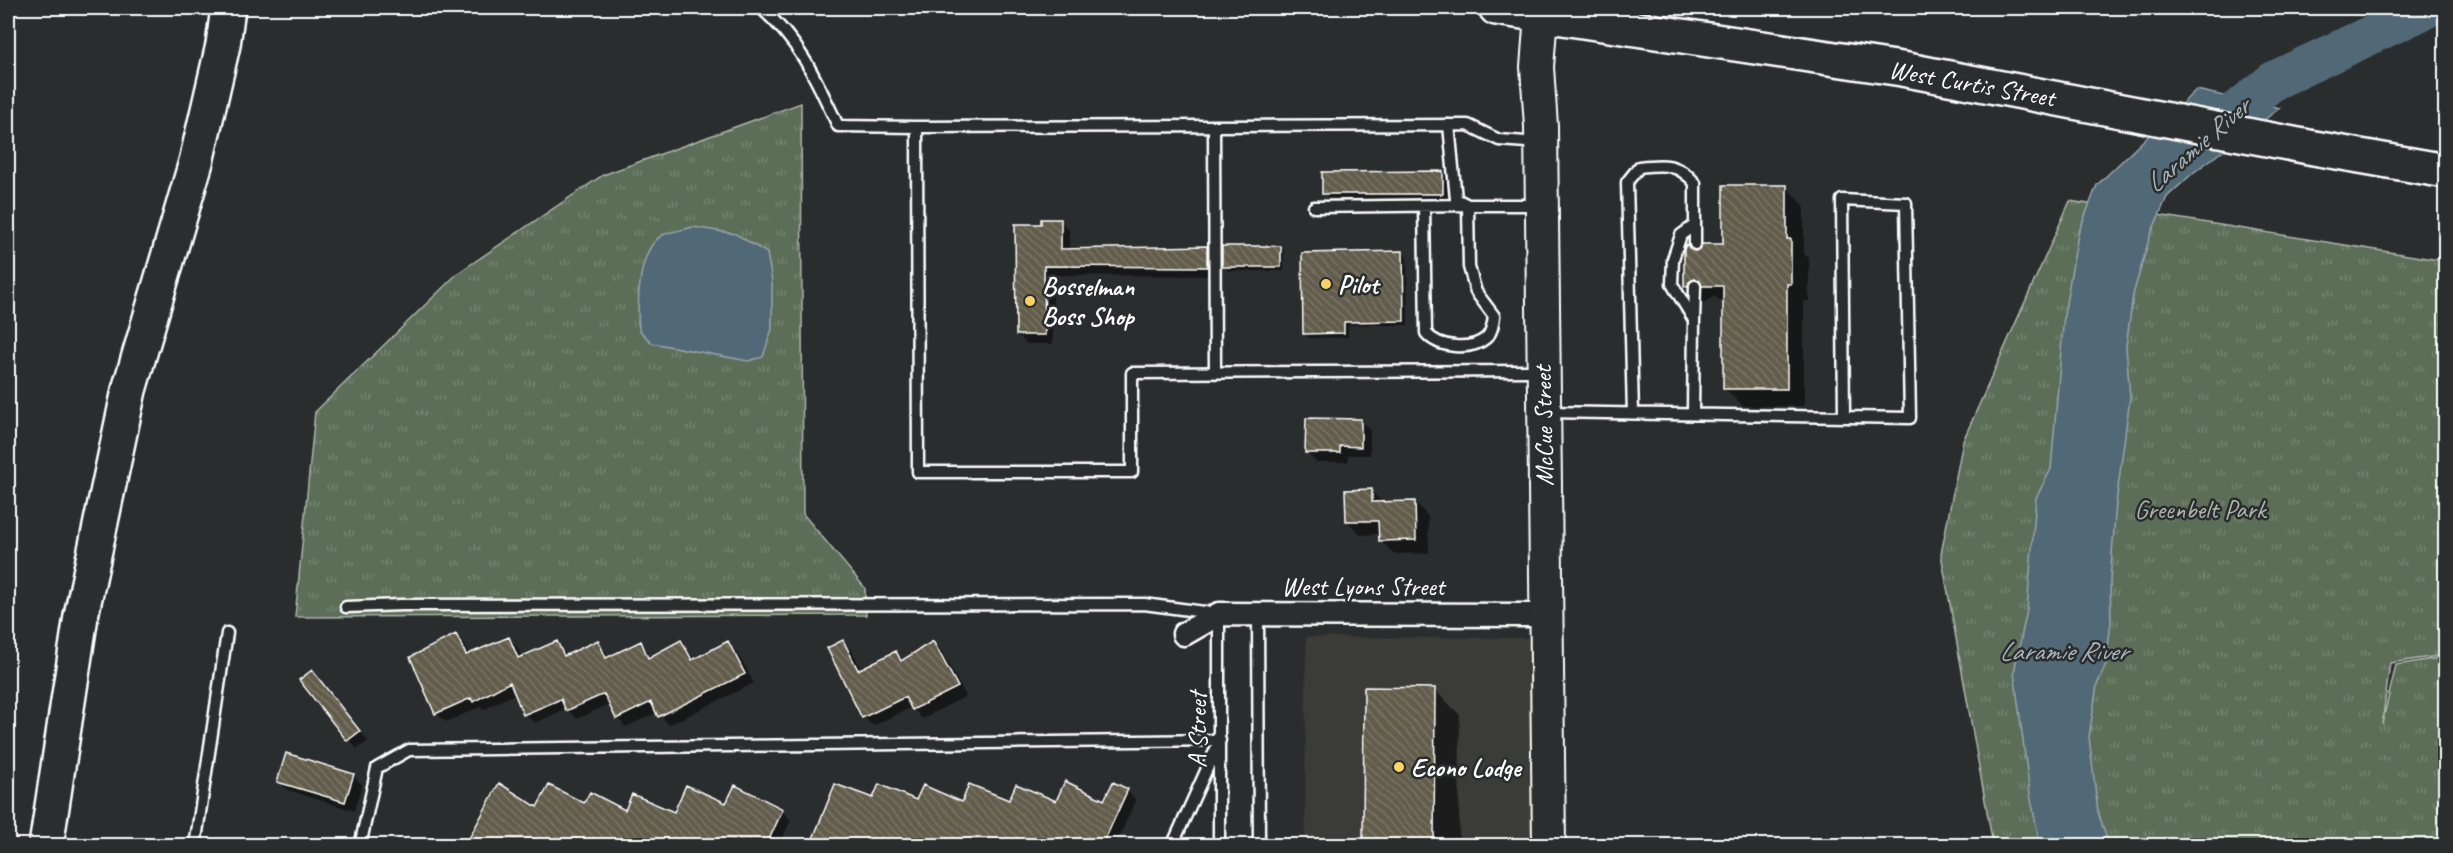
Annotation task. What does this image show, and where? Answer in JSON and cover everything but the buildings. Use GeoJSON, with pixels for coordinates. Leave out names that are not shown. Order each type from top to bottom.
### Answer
{"type":"FeatureCollection","features":[{"type":"Feature","properties":{"kind":"main road"},"geometry":{"type":"LineString","coordinates":[[46,846],[81,616],[129,390],[196,162],[223,45],[228,8]]}},
{"type":"Feature","properties":{"kind":"main road","name":"West Curtis Street"},"geometry":{"type":"LineString","coordinates":[[1496,8],[1541,11],[1902,69],[2445,171]]}},
{"type":"Feature","properties":{"kind":"main road","name":"McCue Street"},"geometry":{"type":"LineString","coordinates":[[1541,11],[1537,67],[1548,615],[1549,846]]}},
{"type":"Feature","properties":{"kind":"street","name":"West Lyons Street"},"geometry":{"type":"LineString","coordinates":[[1184,634],[1220,614],[1548,615]]}},
{"type":"Feature","properties":{"kind":"lane"},"geometry":{"type":"LineString","coordinates":[[760,8],[783,28],[808,63],[838,126],[1468,125],[1499,140],[1540,142]]}},
{"type":"Feature","properties":{"kind":"lane"},"geometry":{"type":"LineString","coordinates":[[1449,125],[1456,199],[1468,205]]}},
{"type":"Feature","properties":{"kind":"lane"},"geometry":{"type":"LineString","coordinates":[[1215,126],[1215,374]]}},
{"type":"Feature","properties":{"kind":"lane"},"geometry":{"type":"LineString","coordinates":[[917,127],[918,472],[1132,472],[1132,374],[1542,371]]}},
{"type":"Feature","properties":{"kind":"lane"},"geometry":{"type":"LineString","coordinates":[[1633,414],[1627,182],[1639,167],[1662,165],[1685,170],[1695,183],[1695,243]]}},
{"type":"Feature","properties":{"kind":"lane"},"geometry":{"type":"LineString","coordinates":[[1543,412],[1910,417],[1906,203],[1842,200],[1844,416]]}},
{"type":"Feature","properties":{"kind":"lane"},"geometry":{"type":"LineString","coordinates":[[1424,206],[1426,333],[1431,340],[1442,344],[1473,345],[1487,338],[1492,329],[1494,316],[1476,292],[1469,267],[1468,205]]}},
{"type":"Feature","properties":{"kind":"lane"},"geometry":{"type":"LineString","coordinates":[[1314,207],[1541,205]]}},
{"type":"Feature","properties":{"kind":"lane"},"geometry":{"type":"LineString","coordinates":[[1694,320],[1672,284],[1673,259],[1681,235],[1695,225]]}},
{"type":"Feature","properties":{"kind":"lane"},"geometry":{"type":"LineString","coordinates":[[1693,414],[1695,286]]}},
{"type":"Feature","properties":{"kind":"lane"},"geometry":{"type":"LineString","coordinates":[[346,607],[1144,604],[1220,614]]}},
{"type":"Feature","properties":{"kind":"lane","name":"A Street"},"geometry":{"type":"LineString","coordinates":[[1219,846],[1220,614]]}},
{"type":"Feature","properties":{"kind":"lane"},"geometry":{"type":"LineString","coordinates":[[1258,614],[1258,846]]}},
{"type":"Feature","properties":{"kind":"lane"},"geometry":{"type":"LineString","coordinates":[[195,846],[227,633]]}},
{"type":"Feature","properties":{"kind":"lane"},"geometry":{"type":"LineString","coordinates":[[360,846],[376,768],[409,750],[1220,740],[1172,846]]}},
{"type":"Feature","properties":{"kind":"shaded area"},"geometry":{"type":"Polygon","coordinates":[[[1306,637],[1531,638],[1531,845],[1305,846],[1306,637]]]}},
{"type":"Feature","properties":{"kind":"green space"},"geometry":{"type":"Polygon","coordinates":[[[801,103],[803,514],[865,588],[866,615],[295,617],[315,412],[458,273],[603,175],[801,103]]]}},
{"type":"Feature","properties":{"kind":"green space","name":"Greenbelt Park"},"geometry":{"type":"Polygon","coordinates":[[[2070,201],[2445,261],[2445,655],[2390,663],[2382,724],[2396,665],[2445,657],[2445,845],[1993,845],[1941,554],[1963,441],[2070,201]]]}},
{"type":"Feature","properties":{"kind":"water","name":"Laramie River"},"geometry":{"type":"Polygon","coordinates":[[[2196,90],[2280,108],[2193,173],[2167,197],[2150,236],[2133,295],[2126,347],[2130,397],[2116,503],[2110,580],[2111,621],[2106,664],[2097,685],[2089,737],[2098,812],[2109,845],[2040,845],[2030,794],[2014,672],[2027,610],[2036,498],[2051,469],[2064,315],[2078,234],[2097,185],[2196,90]]]}},
{"type":"Feature","properties":{"kind":"water"},"geometry":{"type":"Polygon","coordinates":[[[693,227],[736,234],[767,253],[772,281],[772,329],[763,357],[748,361],[652,343],[639,330],[639,292],[644,263],[649,251],[665,234],[693,227]]]}},
{"type":"Feature","properties":{"kind":"waterway","name":"Laramie River"},"geometry":{"type":"LineString","coordinates":[[2208,134],[2273,81],[2428,8]]}},
{"type":"Feature","properties":{"kind":"place","name":"Pilot"},"geometry":{"type":"Point","coordinates":[1326,284]}},
{"type":"Feature","properties":{"kind":"place","name":"Bosselman Boss Shop"},"geometry":{"type":"Point","coordinates":[1030,301]}},
{"type":"Feature","properties":{"kind":"place","name":"Econo Lodge"},"geometry":{"type":"Point","coordinates":[1399,767]}}]}
